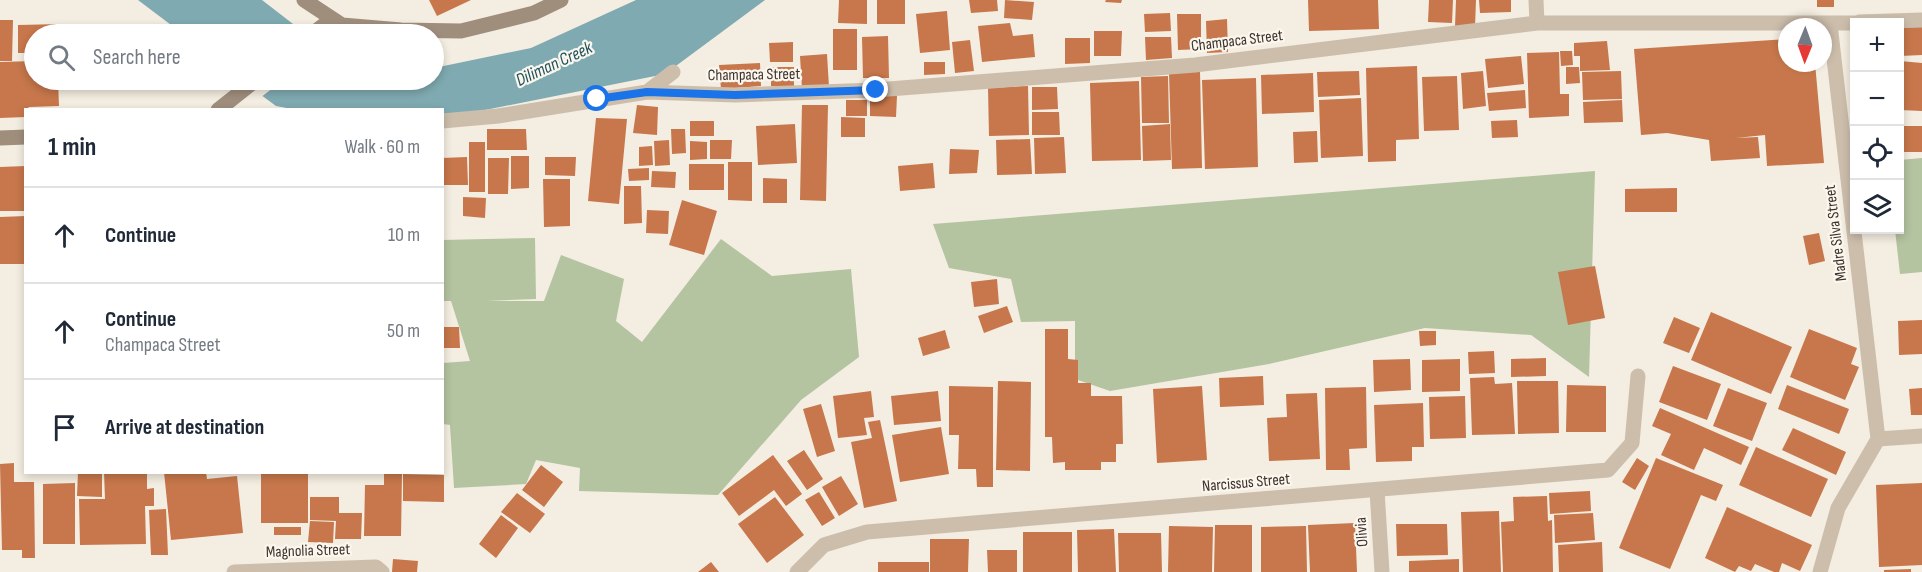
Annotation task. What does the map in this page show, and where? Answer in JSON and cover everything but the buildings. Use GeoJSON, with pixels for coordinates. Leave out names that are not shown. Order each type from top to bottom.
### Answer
{"type":"FeatureCollection","features":[{"type":"Feature","properties":{"kind":"street"},"geometry":{"type":"LineString","coordinates":[[304,0],[320,24]]}},
{"type":"Feature","properties":{"kind":"street"},"geometry":{"type":"LineString","coordinates":[[444,30],[461,31],[534,13],[561,0]]}},
{"type":"Feature","properties":{"kind":"street"},"geometry":{"type":"LineString","coordinates":[[1536,0],[1537,23]]}},
{"type":"Feature","properties":{"kind":"street"},"geometry":{"type":"LineString","coordinates":[[1904,21],[1922,20]]}},
{"type":"Feature","properties":{"kind":"street","name":"Champaca Street"},"geometry":{"type":"LineString","coordinates":[[444,121],[498,116],[647,92],[735,95],[888,90],[1195,64],[1537,23],[1778,24]]}},
{"type":"Feature","properties":{"kind":"street","name":"Champaca Street"},"geometry":{"type":"LineString","coordinates":[[1832,24],[1850,23]]}},
{"type":"Feature","properties":{"kind":"street","name":"Madre Silva Street"},"geometry":{"type":"LineString","coordinates":[[1832,41],[1878,439]]}},
{"type":"Feature","properties":{"kind":"street"},"geometry":{"type":"LineString","coordinates":[[647,92],[673,72]]}},
{"type":"Feature","properties":{"kind":"street"},"geometry":{"type":"LineString","coordinates":[[219,108],[243,90]]}},
{"type":"Feature","properties":{"kind":"street"},"geometry":{"type":"LineString","coordinates":[[0,138],[24,136]]}},
{"type":"Feature","properties":{"kind":"street","name":"Narcissus Street"},"geometry":{"type":"LineString","coordinates":[[797,572],[824,545],[867,532],[1608,470],[1632,443],[1638,376]]}},
{"type":"Feature","properties":{"kind":"street"},"geometry":{"type":"LineString","coordinates":[[1820,572],[1838,508],[1878,439],[1922,436]]}},
{"type":"Feature","properties":{"kind":"street","name":"Olivia"},"geometry":{"type":"LineString","coordinates":[[1377,490],[1382,572]]}},
{"type":"Feature","properties":{"kind":"street","name":"Magnolia Street"},"geometry":{"type":"LineString","coordinates":[[234,572],[376,567],[382,572]]}},
{"type":"Feature","properties":{"kind":"green space"},"geometry":{"type":"Polygon","coordinates":[[[1922,158],[1922,272],[1900,274],[1895,234],[1904,234],[1904,160],[1922,158]]]}},
{"type":"Feature","properties":{"kind":"green space"},"geometry":{"type":"Polygon","coordinates":[[[1595,171],[1589,377],[1531,335],[1425,328],[1269,364],[1110,391],[1075,379],[1075,321],[1021,322],[1011,279],[949,268],[933,224],[1595,171]]]}},
{"type":"Feature","properties":{"kind":"green space"},"geometry":{"type":"Polygon","coordinates":[[[535,238],[536,299],[486,301],[544,301],[561,255],[624,279],[616,321],[642,342],[721,239],[772,276],[851,269],[859,357],[801,400],[718,495],[579,491],[580,468],[536,460],[526,484],[454,488],[450,425],[444,424],[444,363],[470,361],[451,301],[444,301],[444,240],[535,238]]]}},
{"type":"Feature","properties":{"kind":"water"},"geometry":{"type":"Polygon","coordinates":[[[138,0],[262,0],[293,24],[170,24],[138,0]]]}},
{"type":"Feature","properties":{"kind":"water","name":"Diliman Creek"},"geometry":{"type":"Polygon","coordinates":[[[636,0],[765,0],[665,74],[445,118],[444,108],[287,108],[276,106],[254,90],[444,90],[444,66],[531,48],[636,0]]]}},
{"type":"Feature","properties":{"kind":"pier"},"geometry":{"type":"Polygon","coordinates":[[[250,90],[270,90],[260,98],[250,90]]]}},
{"type":"Feature","properties":{"kind":"route"},"geometry":{"type":"LineString","coordinates":[[597,99],[647,92],[735,95],[876,90]]}}]}
